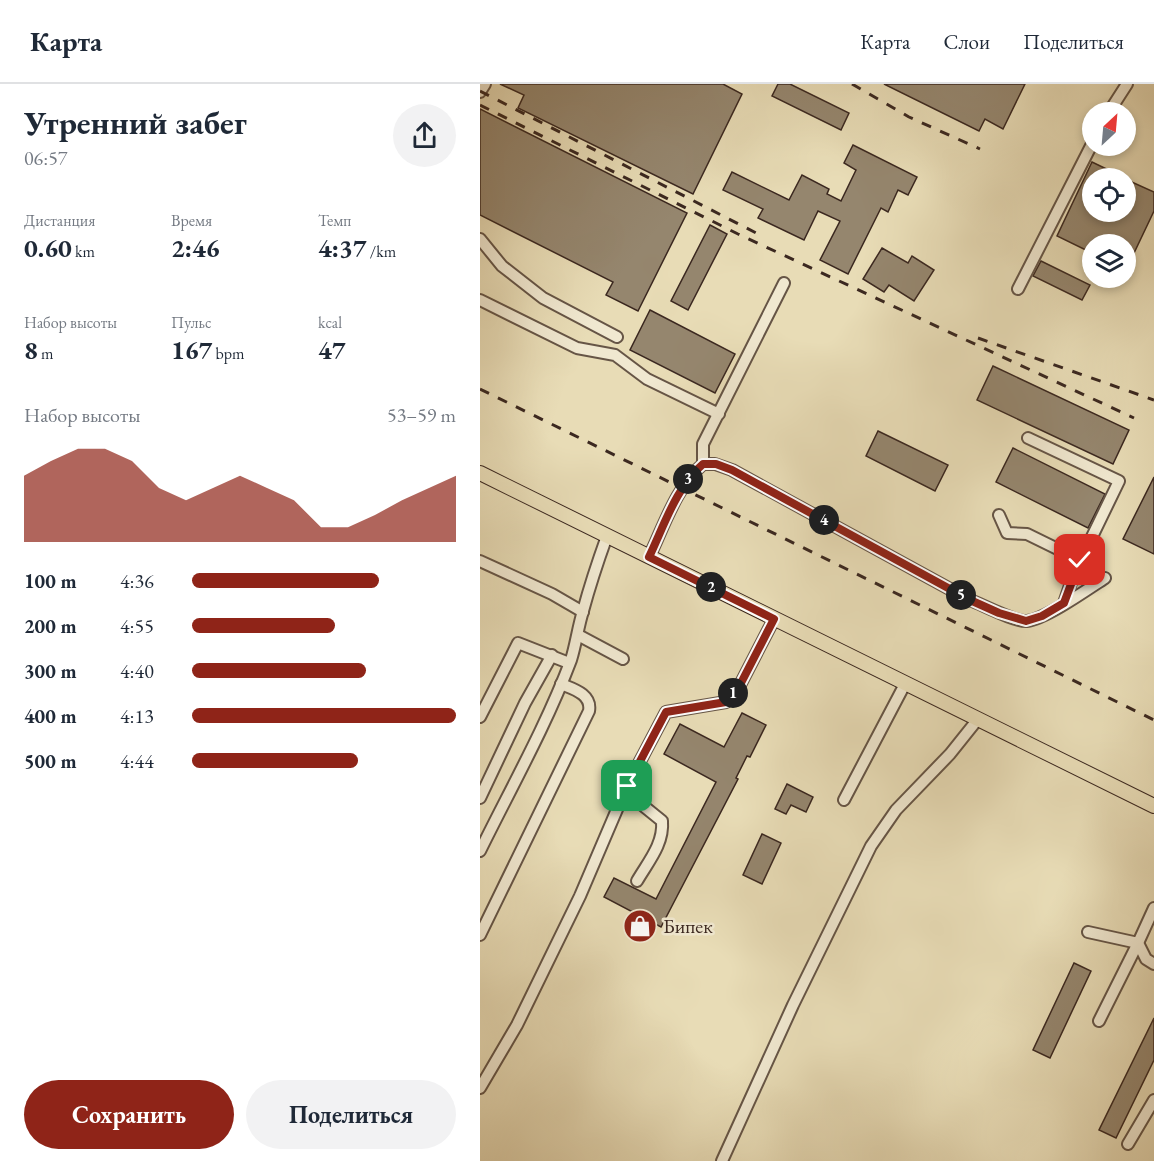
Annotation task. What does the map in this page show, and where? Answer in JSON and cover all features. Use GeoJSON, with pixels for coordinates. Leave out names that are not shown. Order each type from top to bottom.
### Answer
{"type":"FeatureCollection","features":[{"type":"Feature","properties":{"kind":"main road"},"geometry":{"type":"LineString","coordinates":[[480,473],[1154,806]]}},
{"type":"Feature","properties":{"kind":"street"},"geometry":{"type":"LineString","coordinates":[[480,92],[485,84]]}},
{"type":"Feature","properties":{"kind":"street"},"geometry":{"type":"LineString","coordinates":[[1115,102],[1127,84]]}},
{"type":"Feature","properties":{"kind":"street"},"geometry":{"type":"LineString","coordinates":[[1018,289],[1086,156]]}},
{"type":"Feature","properties":{"kind":"street"},"geometry":{"type":"LineString","coordinates":[[480,239],[502,266],[543,298],[617,338]]}},
{"type":"Feature","properties":{"kind":"street"},"geometry":{"type":"LineString","coordinates":[[703,464],[703,444],[784,283]]}},
{"type":"Feature","properties":{"kind":"street"},"geometry":{"type":"LineString","coordinates":[[480,300],[577,348],[615,355],[647,379],[718,414]]}},
{"type":"Feature","properties":{"kind":"street"},"geometry":{"type":"LineString","coordinates":[[1028,438],[1119,481],[1080,560],[1064,603]]}},
{"type":"Feature","properties":{"kind":"street"},"geometry":{"type":"LineString","coordinates":[[649,557],[682,488],[692,473],[703,464],[716,464],[732,470],[970,600],[999,613],[1026,621],[1042,616],[1105,578]]}},
{"type":"Feature","properties":{"kind":"street"},"geometry":{"type":"LineString","coordinates":[[999,515],[1007,533],[1027,534],[1080,560]]}},
{"type":"Feature","properties":{"kind":"street"},"geometry":{"type":"LineString","coordinates":[[480,851],[561,684],[607,536]]}},
{"type":"Feature","properties":{"kind":"street"},"geometry":{"type":"LineString","coordinates":[[480,561],[552,594],[583,612]]}},
{"type":"Feature","properties":{"kind":"street"},"geometry":{"type":"LineString","coordinates":[[480,1088],[517,1025],[579,896],[622,797],[666,712],[726,702],[741,683],[774,619]]}},
{"type":"Feature","properties":{"kind":"street"},"geometry":{"type":"LineString","coordinates":[[578,635],[623,659]]}},
{"type":"Feature","properties":{"kind":"street"},"geometry":{"type":"LineString","coordinates":[[480,717],[518,643],[569,663]]}},
{"type":"Feature","properties":{"kind":"street"},"geometry":{"type":"LineString","coordinates":[[480,798],[525,703],[552,655]]}},
{"type":"Feature","properties":{"kind":"street"},"geometry":{"type":"LineString","coordinates":[[480,935],[589,711],[590,704],[586,697],[561,684]]}},
{"type":"Feature","properties":{"kind":"street"},"geometry":{"type":"LineString","coordinates":[[844,800],[905,684]]}},
{"type":"Feature","properties":{"kind":"street"},"geometry":{"type":"LineString","coordinates":[[722,1161],[871,846],[896,810],[950,754],[978,719]]}},
{"type":"Feature","properties":{"kind":"street"},"geometry":{"type":"LineString","coordinates":[[622,797],[641,804],[662,821],[663,831],[660,843],[637,881]]}},
{"type":"Feature","properties":{"kind":"street"},"geometry":{"type":"LineString","coordinates":[[1099,1021],[1154,908]]}},
{"type":"Feature","properties":{"kind":"street"},"geometry":{"type":"LineString","coordinates":[[1088,932],[1138,943]]}},
{"type":"Feature","properties":{"kind":"street"},"geometry":{"type":"LineString","coordinates":[[1138,943],[1146,959],[1154,964]]}},
{"type":"Feature","properties":{"kind":"street"},"geometry":{"type":"LineString","coordinates":[[1128,1144],[1154,1100]]}},
{"type":"Feature","properties":{"kind":"building"},"geometry":{"type":"Polygon","coordinates":[[[500,84],[723,84],[742,94],[693,194],[518,108],[524,95],[500,84]]]}},
{"type":"Feature","properties":{"kind":"building"},"geometry":{"type":"Polygon","coordinates":[[[778,84],[790,84],[849,113],[841,130],[772,96],[778,84]]]}},
{"type":"Feature","properties":{"kind":"building"},"geometry":{"type":"Polygon","coordinates":[[[884,84],[1025,84],[1003,129],[985,119],[979,131],[884,84]]]}},
{"type":"Feature","properties":{"kind":"building"},"geometry":{"type":"Polygon","coordinates":[[[480,109],[687,213],[638,311],[606,295],[613,282],[480,215],[480,109]]]}},
{"type":"Feature","properties":{"kind":"building"},"geometry":{"type":"Polygon","coordinates":[[[853,145],[917,177],[908,195],[898,190],[888,212],[881,208],[848,274],[820,260],[840,221],[818,211],[804,240],[758,218],[763,209],[723,190],[732,172],[789,200],[802,175],[829,189],[827,194],[841,201],[856,170],[844,163],[853,145]]]}},
{"type":"Feature","properties":{"kind":"building"},"geometry":{"type":"Polygon","coordinates":[[[1092,162],[1104,168],[1089,168],[1092,162]]]}},
{"type":"Feature","properties":{"kind":"building"},"geometry":{"type":"Polygon","coordinates":[[[1082,183],[1082,222],[1136,222],[1136,184],[1154,192],[1154,211],[1136,249],[1136,234],[1082,234],[1082,248],[1057,236],[1082,183]]]}},
{"type":"Feature","properties":{"kind":"building"},"geometry":{"type":"Polygon","coordinates":[[[710,225],[727,234],[688,310],[671,301],[710,225]]]}},
{"type":"Feature","properties":{"kind":"building"},"geometry":{"type":"Polygon","coordinates":[[[882,248],[908,263],[912,256],[934,270],[914,301],[889,285],[884,292],[863,279],[882,248]]]}},
{"type":"Feature","properties":{"kind":"building"},"geometry":{"type":"Polygon","coordinates":[[[1041,261],[1082,281],[1082,288],[1088,288],[1082,300],[1033,276],[1041,261]]]}},
{"type":"Feature","properties":{"kind":"building"},"geometry":{"type":"Polygon","coordinates":[[[650,310],[735,354],[715,393],[630,350],[650,310]]]}},
{"type":"Feature","properties":{"kind":"building"},"geometry":{"type":"Polygon","coordinates":[[[993,366],[1129,430],[1113,464],[977,400],[993,366]]]}},
{"type":"Feature","properties":{"kind":"building"},"geometry":{"type":"Polygon","coordinates":[[[878,431],[948,465],[935,491],[866,456],[878,431]]]}},
{"type":"Feature","properties":{"kind":"building"},"geometry":{"type":"Polygon","coordinates":[[[1013,448],[1105,494],[1088,528],[996,482],[1013,448]]]}},
{"type":"Feature","properties":{"kind":"building"},"geometry":{"type":"Polygon","coordinates":[[[1154,477],[1154,554],[1123,539],[1154,477]]]}},
{"type":"Feature","properties":{"kind":"building"},"geometry":{"type":"Polygon","coordinates":[[[742,713],[766,725],[750,757],[747,756],[736,778],[738,779],[661,927],[604,897],[614,878],[656,899],[716,782],[664,754],[680,724],[724,747],[742,713]]]}},
{"type":"Feature","properties":{"kind":"building"},"geometry":{"type":"Polygon","coordinates":[[[787,784],[813,797],[806,812],[791,805],[786,814],[775,809],[787,784]]]}},
{"type":"Feature","properties":{"kind":"building"},"geometry":{"type":"Polygon","coordinates":[[[762,834],[781,843],[762,884],[743,875],[762,834]]]}},
{"type":"Feature","properties":{"kind":"building"},"geometry":{"type":"Polygon","coordinates":[[[1074,963],[1091,971],[1050,1058],[1033,1050],[1074,963]]]}},
{"type":"Feature","properties":{"kind":"building"},"geometry":{"type":"Polygon","coordinates":[[[1154,1018],[1154,1060],[1116,1138],[1099,1130],[1154,1018]]]}},
{"type":"Feature","properties":{"kind":"railway"},"geometry":{"type":"LineString","coordinates":[[852,84],[909,117],[980,149]]}},
{"type":"Feature","properties":{"kind":"railway"},"geometry":{"type":"LineString","coordinates":[[480,91],[760,235]]}},
{"type":"Feature","properties":{"kind":"railway"},"geometry":{"type":"LineString","coordinates":[[480,105],[738,234],[1134,418]]}},
{"type":"Feature","properties":{"kind":"railway"},"geometry":{"type":"LineString","coordinates":[[978,338],[1154,400]]}},
{"type":"Feature","properties":{"kind":"railway"},"geometry":{"type":"LineString","coordinates":[[480,389],[1154,720]]}},
{"type":"Feature","properties":{"kind":"place","name":"Бипек"},"geometry":{"type":"Point","coordinates":[640,926]}},
{"type":"Feature","properties":{"kind":"route"},"geometry":{"type":"LineString","coordinates":[[627,786],[666,712],[726,702],[741,683],[774,619],[649,557],[682,488],[692,473],[703,464],[716,464],[732,470],[970,600],[999,613],[1026,621],[1042,616],[1064,603],[1080,560]]}}]}
